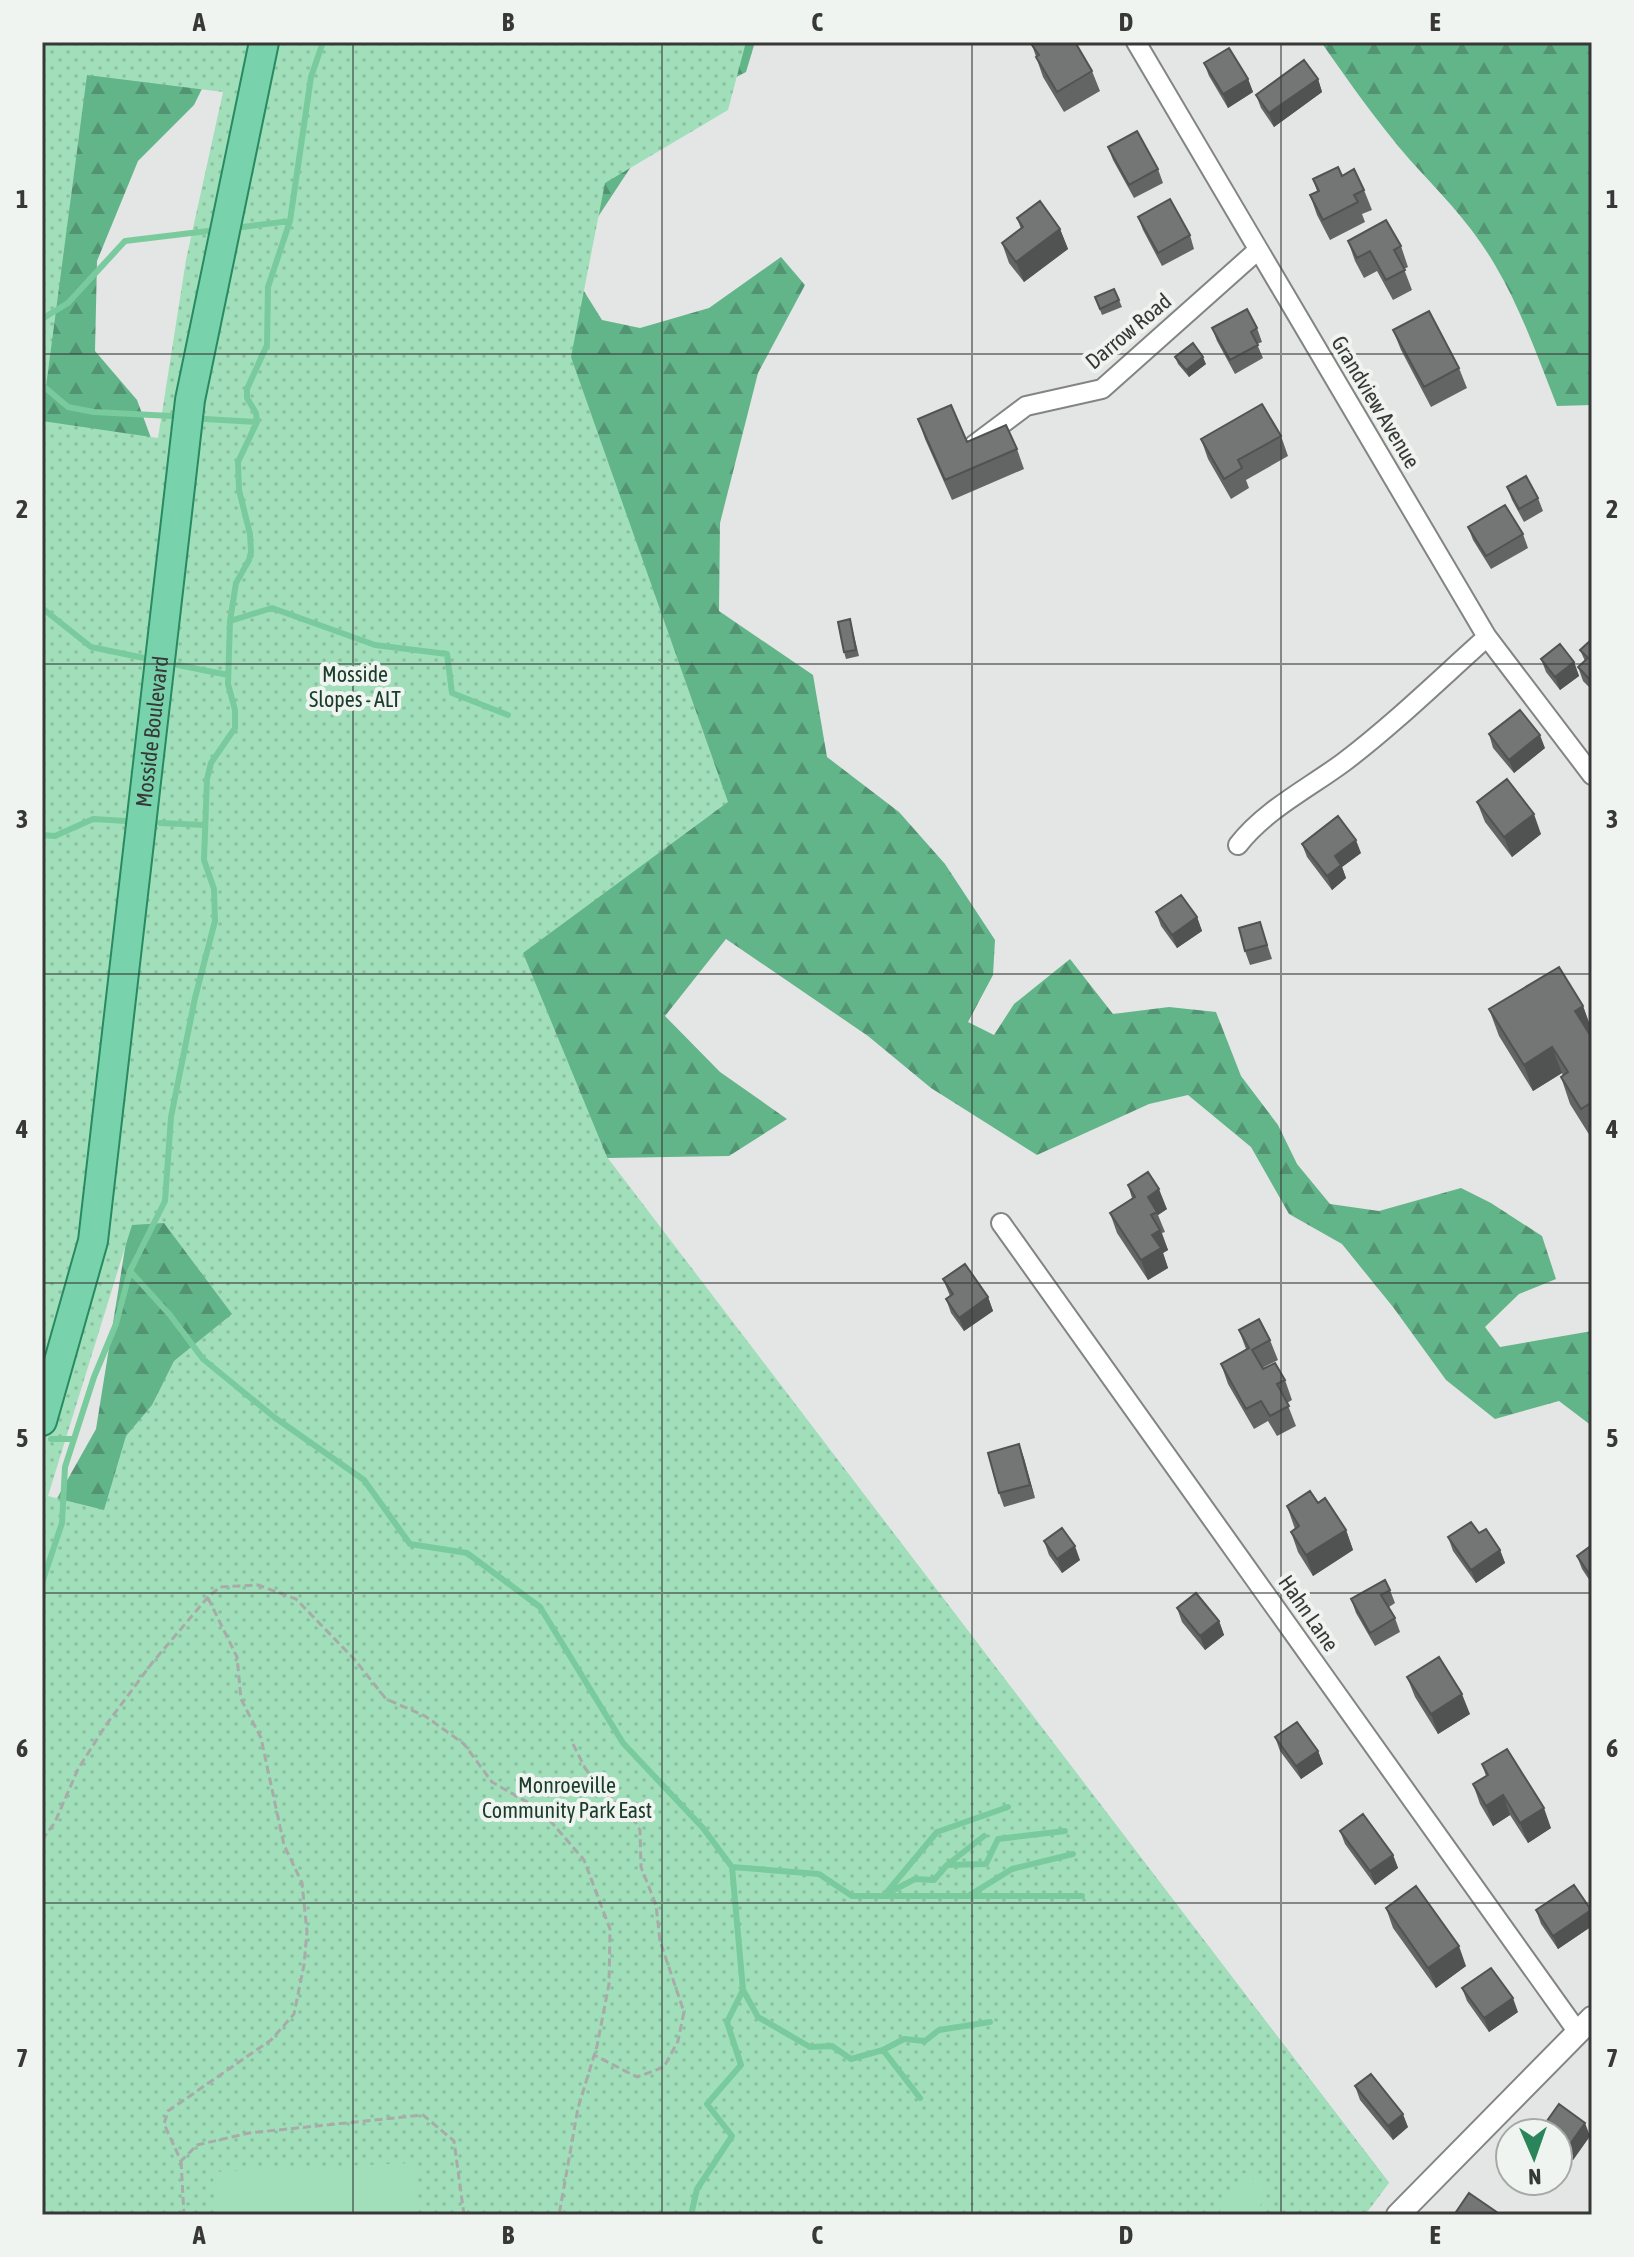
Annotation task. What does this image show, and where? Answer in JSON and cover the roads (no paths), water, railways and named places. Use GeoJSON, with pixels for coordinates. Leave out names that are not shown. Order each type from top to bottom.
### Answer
{"type":"FeatureCollection","features":[{"type":"Feature","properties":{"kind":"main road","name":"Mosside Boulevard"},"geometry":{"type":"LineString","coordinates":[[42,1421],[93,1241],[190,400],[264,42]]}},
{"type":"Feature","properties":{"kind":"street","name":"Grandview Avenue"},"geometry":{"type":"LineString","coordinates":[[1136,42],[1487,637],[1592,775]]}},
{"type":"Feature","properties":{"kind":"street","name":"Darrow Road"},"geometry":{"type":"LineString","coordinates":[[974,445],[1026,406],[1102,389],[1258,250]]}},
{"type":"Feature","properties":{"kind":"street"},"geometry":{"type":"LineString","coordinates":[[1238,845],[1255,825],[1345,762],[1389,726],[1487,637]]}},
{"type":"Feature","properties":{"kind":"street","name":"Hahn Lane"},"geometry":{"type":"LineString","coordinates":[[1001,1223],[1585,2025]]}},
{"type":"Feature","properties":{"kind":"street"},"geometry":{"type":"LineString","coordinates":[[1398,2215],[1585,2025]]}},
{"type":"Feature","properties":{"kind":"waterway"},"geometry":{"type":"LineString","coordinates":[[42,1583],[62,1523],[65,1467],[94,1377],[116,1324],[130,1271],[165,1201],[171,1117],[195,998],[215,921],[214,889],[204,860],[207,779],[211,763],[235,728],[235,710],[228,684],[230,621],[236,583],[251,552],[250,534],[239,490],[238,462],[257,422],[256,413],[247,398],[247,389],[267,345],[268,287],[290,221],[311,77],[323,42]]}},
{"type":"Feature","properties":{"kind":"waterway"},"geometry":{"type":"LineString","coordinates":[[243,227],[290,221]]}},
{"type":"Feature","properties":{"kind":"waterway"},"geometry":{"type":"LineString","coordinates":[[42,319],[68,303],[125,241],[208,231]]}},
{"type":"Feature","properties":{"kind":"waterway"},"geometry":{"type":"LineString","coordinates":[[42,385],[68,407],[94,412],[171,416]]}},
{"type":"Feature","properties":{"kind":"waterway"},"geometry":{"type":"LineString","coordinates":[[205,419],[257,422]]}},
{"type":"Feature","properties":{"kind":"waterway"},"geometry":{"type":"LineString","coordinates":[[42,608],[91,647],[144,658]]}},
{"type":"Feature","properties":{"kind":"waterway"},"geometry":{"type":"LineString","coordinates":[[230,621],[272,608],[375,645],[447,654],[452,693],[508,715]]}},
{"type":"Feature","properties":{"kind":"waterway"},"geometry":{"type":"LineString","coordinates":[[178,665],[228,675]]}},
{"type":"Feature","properties":{"kind":"waterway"},"geometry":{"type":"LineString","coordinates":[[42,835],[55,836],[93,819],[126,821]]}},
{"type":"Feature","properties":{"kind":"waterway"},"geometry":{"type":"LineString","coordinates":[[160,823],[205,825]]}},
{"type":"Feature","properties":{"kind":"waterway"},"geometry":{"type":"LineString","coordinates":[[130,1271],[170,1315],[203,1359],[274,1417],[364,1480],[410,1544],[467,1553],[540,1607],[623,1743],[703,1828],[732,1867],[743,1990],[727,2022],[741,2065],[707,2104],[732,2136],[697,2189],[691,2215]]}},
{"type":"Feature","properties":{"kind":"waterway"},"geometry":{"type":"LineString","coordinates":[[51,1439],[74,1439]]}},
{"type":"Feature","properties":{"kind":"waterway"},"geometry":{"type":"LineString","coordinates":[[887,1892],[937,1832],[1008,1807]]}},
{"type":"Feature","properties":{"kind":"waterway"},"geometry":{"type":"LineString","coordinates":[[886,1894],[915,1879],[934,1880],[947,1865],[986,1864],[998,1839],[1065,1831]]}},
{"type":"Feature","properties":{"kind":"waterway"},"geometry":{"type":"LineString","coordinates":[[947,1865],[984,1836]]}},
{"type":"Feature","properties":{"kind":"waterway"},"geometry":{"type":"LineString","coordinates":[[970,1895],[1012,1869],[1073,1854]]}},
{"type":"Feature","properties":{"kind":"waterway"},"geometry":{"type":"LineString","coordinates":[[732,1867],[819,1874],[852,1896],[1082,1896]]}},
{"type":"Feature","properties":{"kind":"waterway"},"geometry":{"type":"LineString","coordinates":[[743,1990],[758,2017],[810,2047],[832,2046],[851,2059],[883,2050],[920,2098]]}},
{"type":"Feature","properties":{"kind":"waterway"},"geometry":{"type":"LineString","coordinates":[[883,2050],[904,2039],[925,2041],[939,2030],[990,2022]]}},
{"type":"Feature","properties":{"kind":"park label","name":"Mosside Slopes - ALT"},"geometry":{"type":"Point","coordinates":[355,686]}},
{"type":"Feature","properties":{"kind":"park label","name":"Monroeville Community Park East"},"geometry":{"type":"Point","coordinates":[567,1798]}}]}
